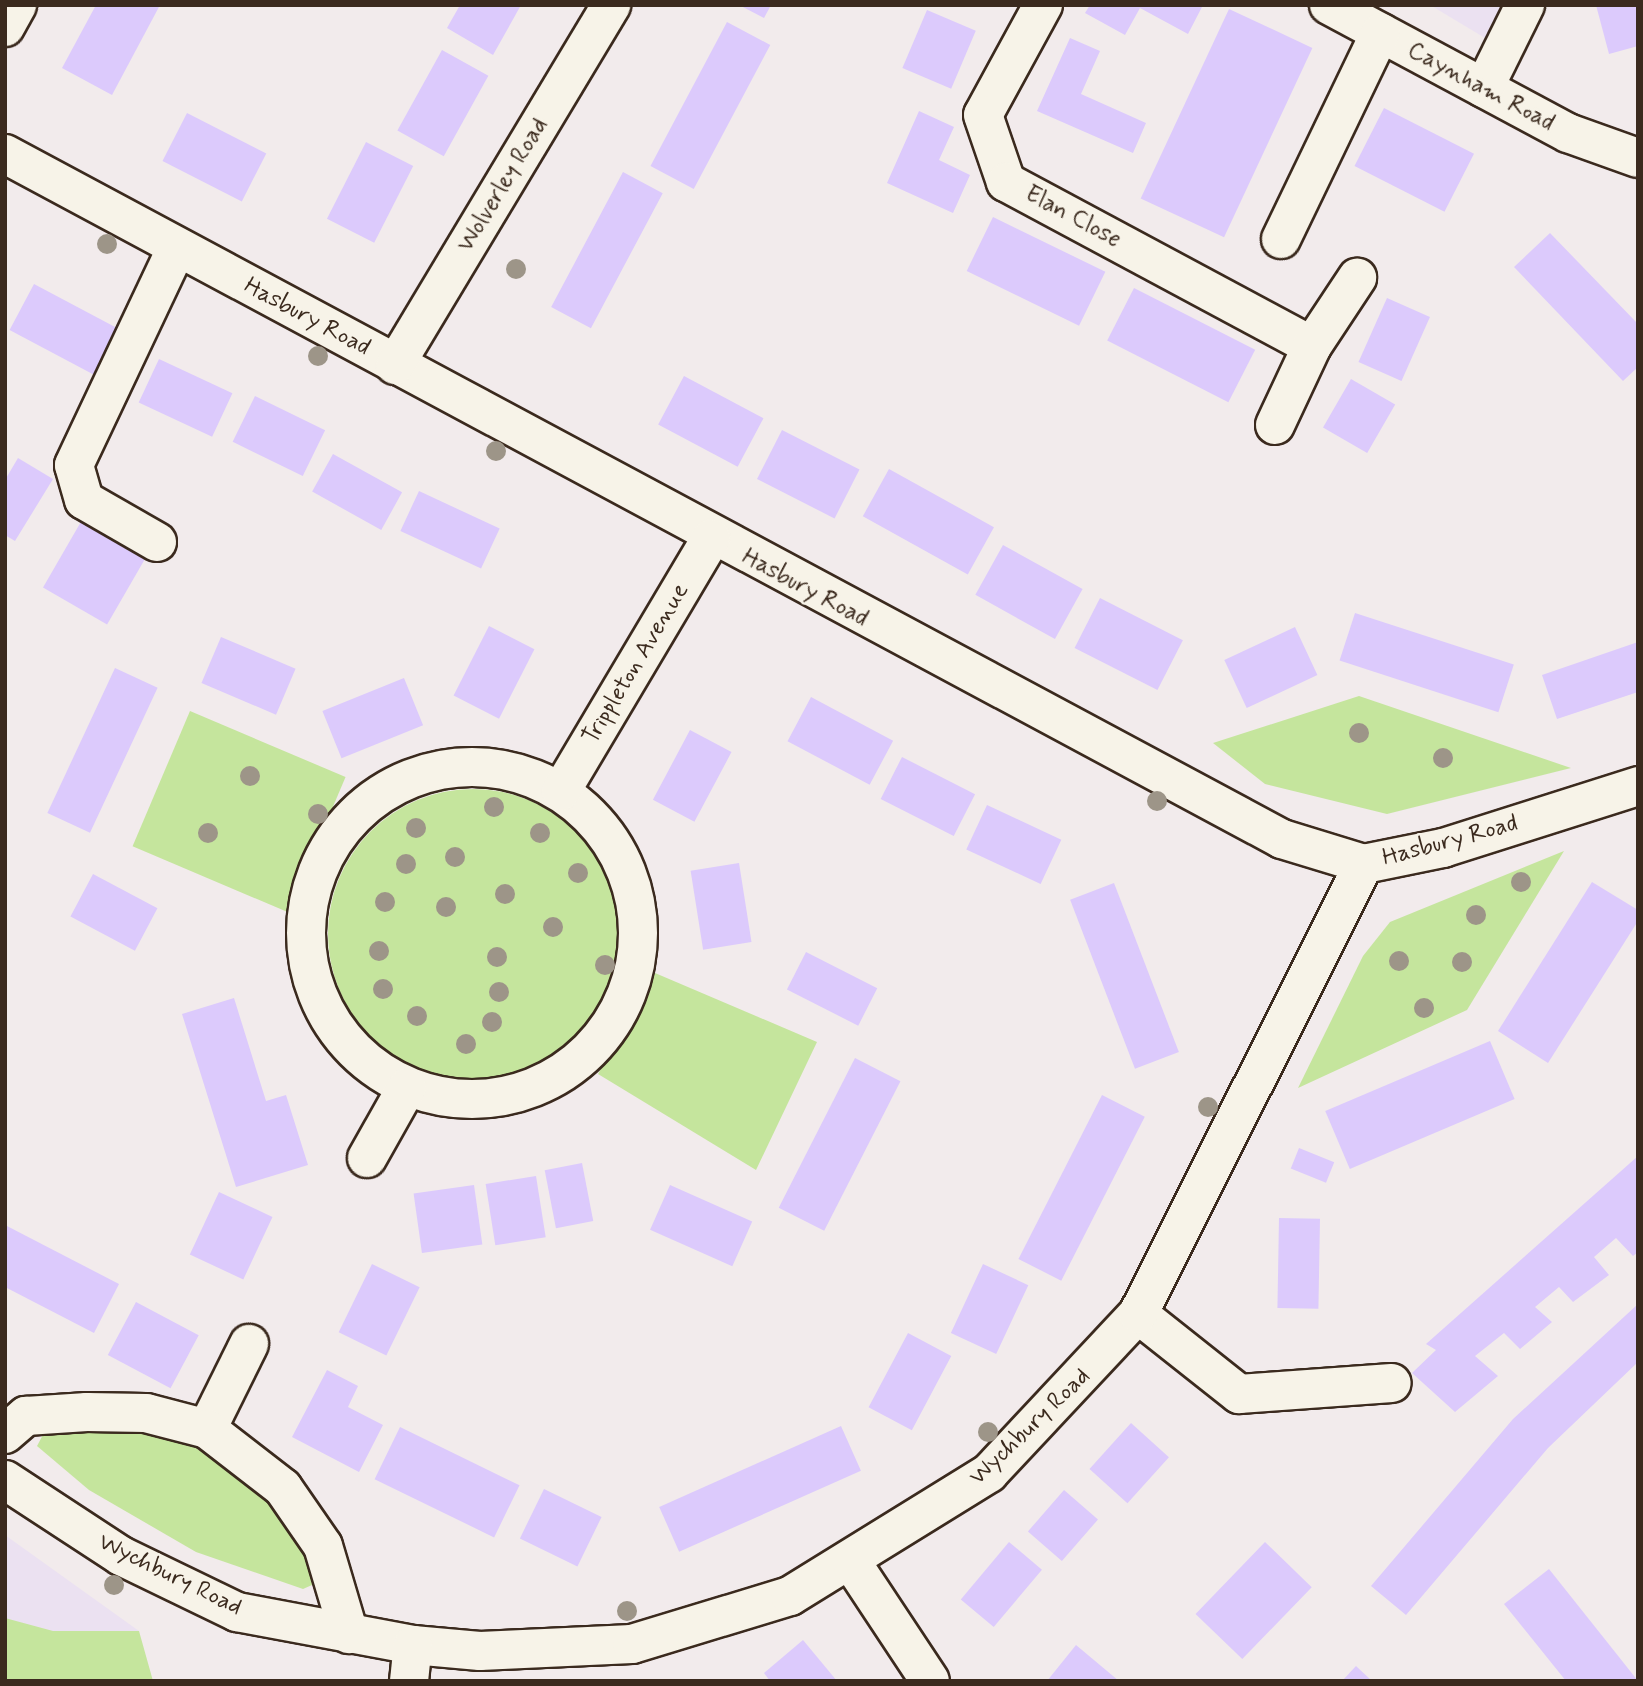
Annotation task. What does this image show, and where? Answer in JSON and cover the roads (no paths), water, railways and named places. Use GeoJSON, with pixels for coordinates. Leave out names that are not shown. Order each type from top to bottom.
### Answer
{"type":"FeatureCollection","features":[{"type":"Feature","properties":{"kind":"street"},"geometry":{"type":"LineString","coordinates":[[5,27],[17,5]]}},
{"type":"Feature","properties":{"kind":"street","name":"Wolverley Road"},"geometry":{"type":"LineString","coordinates":[[395,365],[611,5]]}},
{"type":"Feature","properties":{"kind":"street","name":"Elan Close"},"geometry":{"type":"LineString","coordinates":[[1043,5],[983,115],[1006,181],[1312,346]]}},
{"type":"Feature","properties":{"kind":"street","name":"Caynham Road"},"geometry":{"type":"LineString","coordinates":[[1328,5],[1568,133],[1638,158]]}},
{"type":"Feature","properties":{"kind":"street"},"geometry":{"type":"LineString","coordinates":[[1483,88],[1525,5]]}},
{"type":"Feature","properties":{"kind":"street"},"geometry":{"type":"LineString","coordinates":[[1281,239],[1380,33]]}},
{"type":"Feature","properties":{"kind":"street","name":"Hasbury Road"},"geometry":{"type":"LineString","coordinates":[[5,154],[711,538],[1282,839],[1364,863],[1443,848],[1638,786]]}},
{"type":"Feature","properties":{"kind":"street"},"geometry":{"type":"LineString","coordinates":[[157,542],[84,500],[74,465],[177,247]]}},
{"type":"Feature","properties":{"kind":"street"},"geometry":{"type":"LineString","coordinates":[[1275,425],[1312,346],[1357,278]]}},
{"type":"Feature","properties":{"kind":"street","name":"Trippleton Avenue"},"geometry":{"type":"LineString","coordinates":[[561,791],[711,538]]}},
{"type":"Feature","properties":{"kind":"street"},"geometry":{"type":"LineString","coordinates":[[455,766],[510,770],[561,791],[602,827],[630,875],[640,929],[632,984],[606,1034],[566,1072],[516,1095],[461,1100],[407,1087],[351,1048],[326,1015],[307,964],[306,908],[323,856],[355,812],[401,781],[455,766]]}},
{"type":"Feature","properties":{"kind":"street","name":"Wychbury Road"},"geometry":{"type":"LineString","coordinates":[[5,1479],[121,1556],[237,1612],[349,1634],[411,1663],[480,1651],[632,1644],[790,1596],[852,1563],[989,1473],[1138,1314],[1364,863]]}},
{"type":"Feature","properties":{"kind":"street"},"geometry":{"type":"LineString","coordinates":[[367,1158],[407,1087]]}},
{"type":"Feature","properties":{"kind":"street"},"geometry":{"type":"LineString","coordinates":[[1138,1314],[1239,1394],[1392,1383]]}},
{"type":"Feature","properties":{"kind":"street"},"geometry":{"type":"LineString","coordinates":[[207,1429],[249,1345]]}},
{"type":"Feature","properties":{"kind":"street"},"geometry":{"type":"LineString","coordinates":[[5,1434],[26,1416],[87,1412],[146,1413],[207,1429],[283,1488],[323,1546],[349,1634]]}},
{"type":"Feature","properties":{"kind":"street"},"geometry":{"type":"LineString","coordinates":[[852,1563],[930,1681]]}}]}
